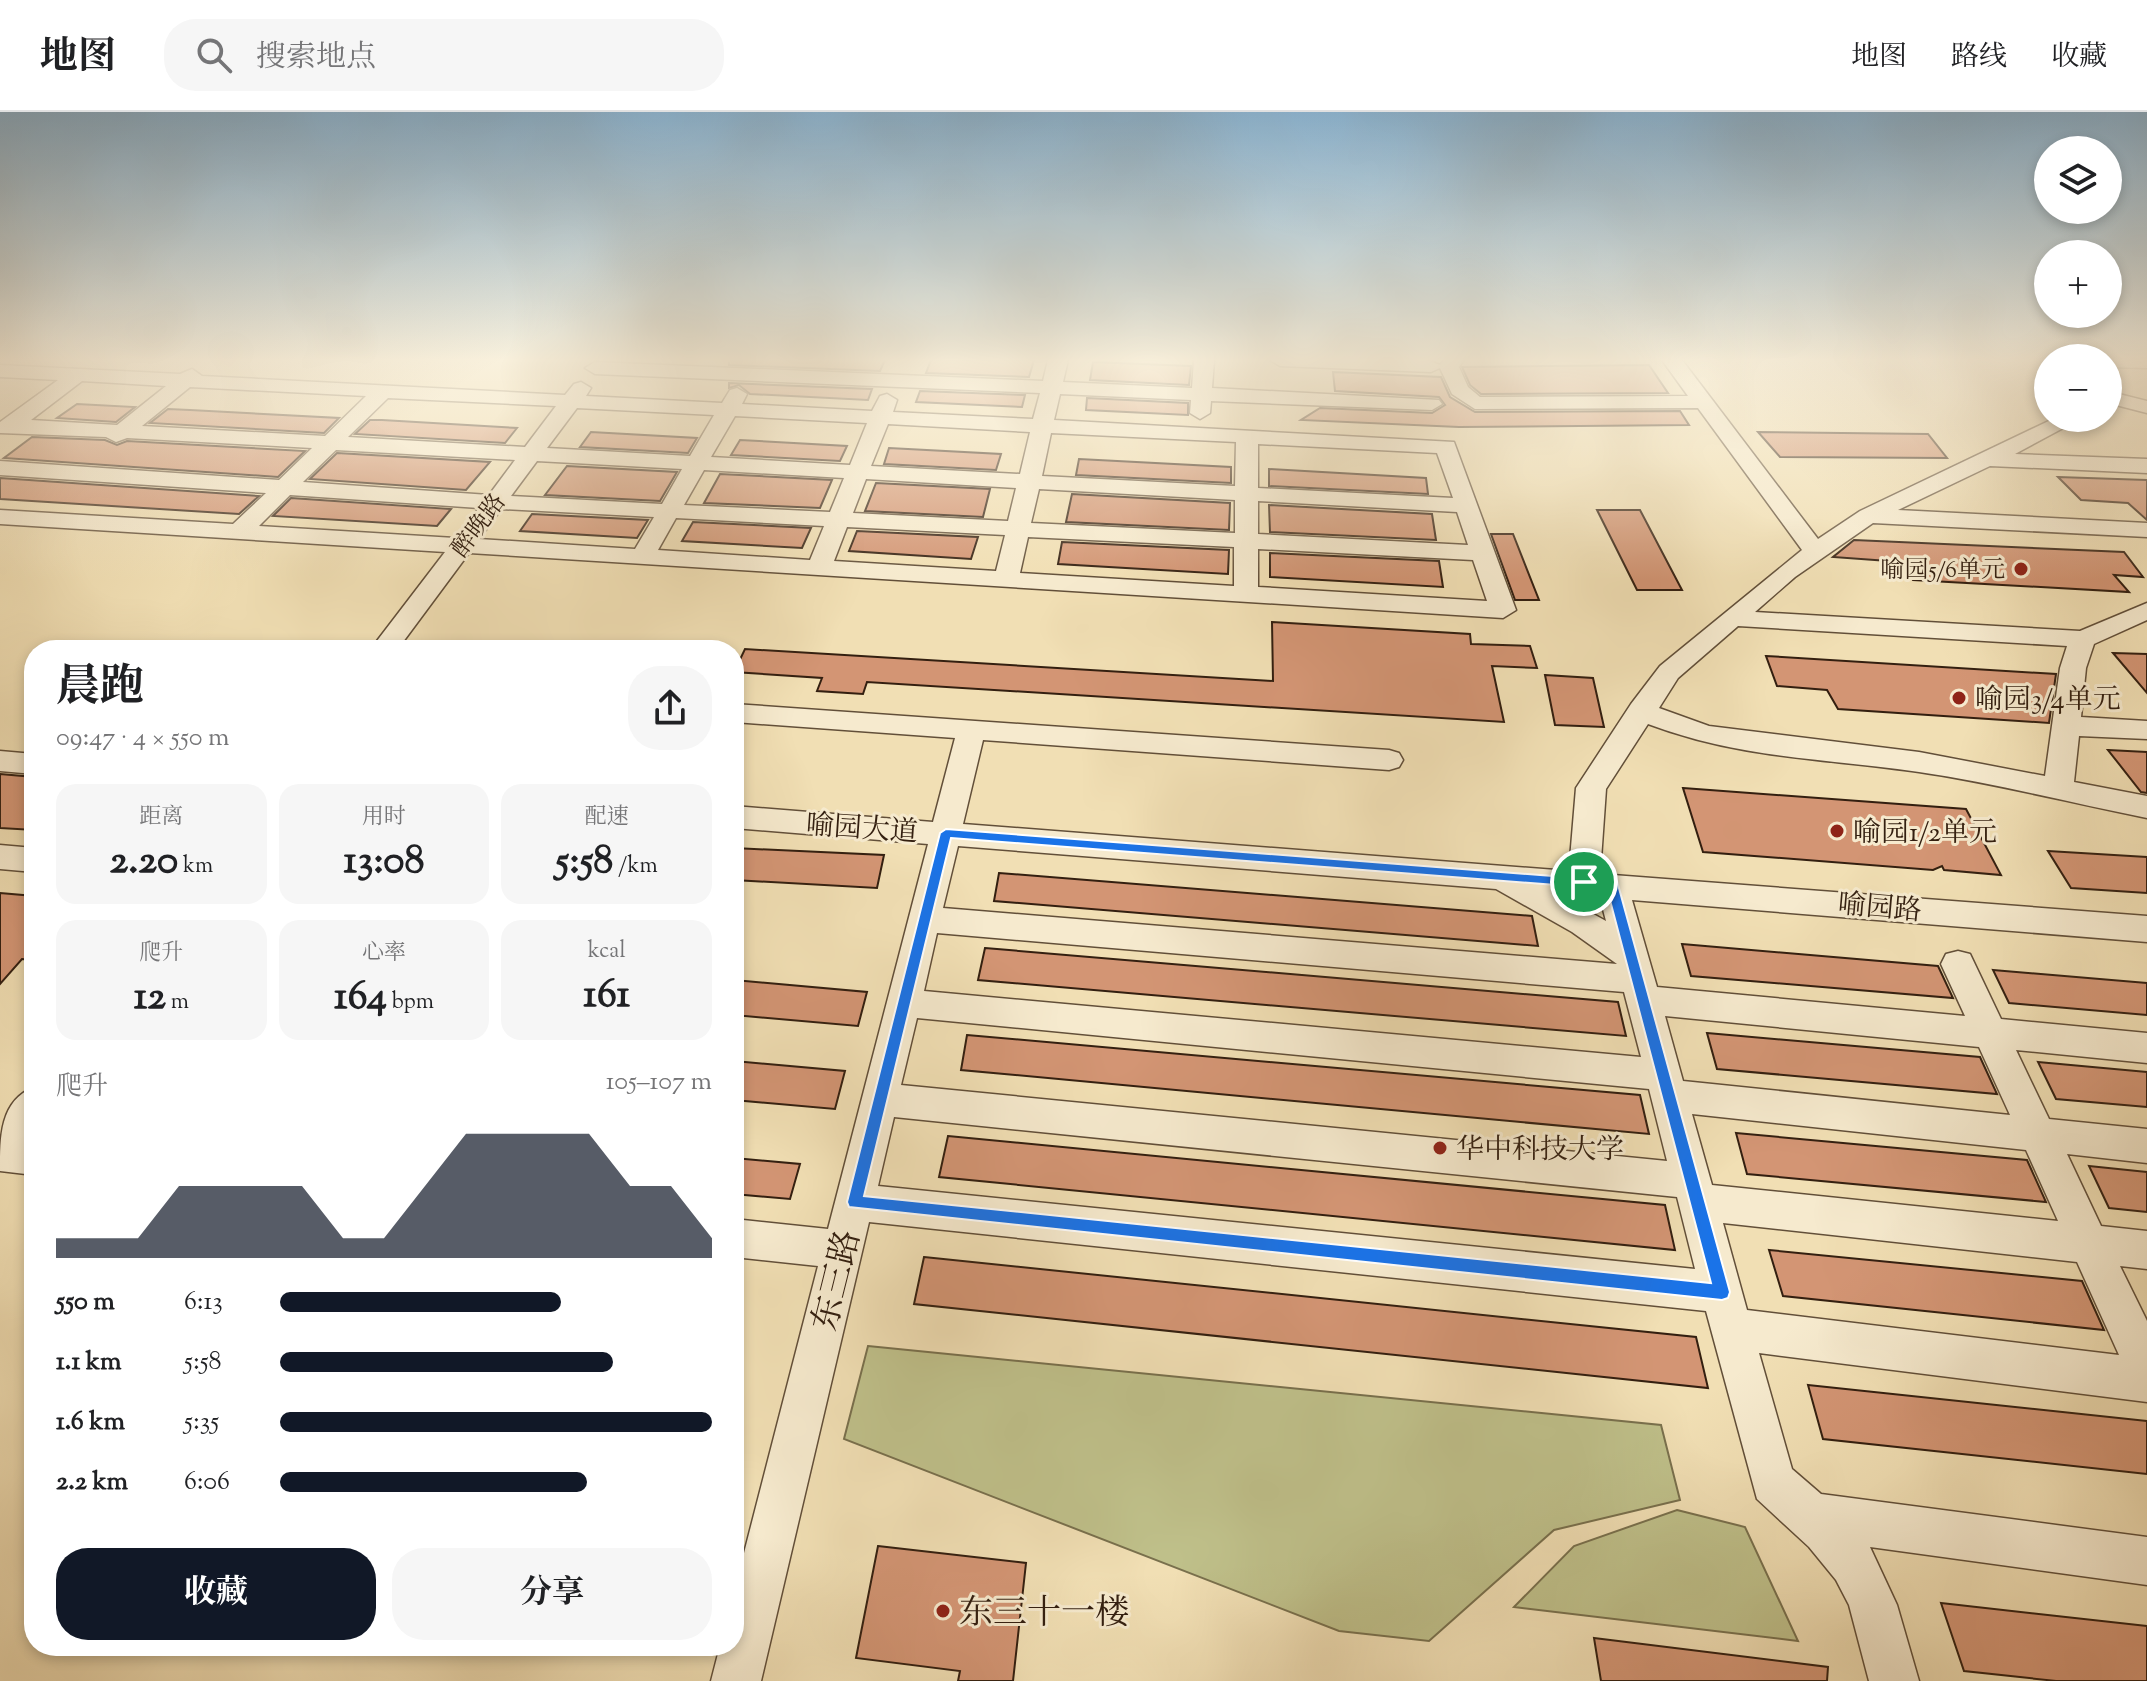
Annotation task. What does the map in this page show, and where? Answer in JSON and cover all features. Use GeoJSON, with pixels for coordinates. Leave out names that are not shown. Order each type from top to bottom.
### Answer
{"type":"FeatureCollection","features":[{"type":"Feature","properties":{"kind":"street"},"geometry":{"type":"LineString","coordinates":[[7,518],[42,496],[120,433]]}},
{"type":"Feature","properties":{"kind":"street"},"geometry":{"type":"LineString","coordinates":[[161,433],[1467,506]]}},
{"type":"Feature","properties":{"kind":"street"},"geometry":{"type":"LineString","coordinates":[[239,532],[340,433]]}},
{"type":"Feature","properties":{"kind":"street","name":"醉晚路"},"geometry":{"type":"LineString","coordinates":[[391,640],[547,433]]}},
{"type":"Feature","properties":{"kind":"street"},"geometry":{"type":"LineString","coordinates":[[642,557],[714,433]]}},
{"type":"Feature","properties":{"kind":"street"},"geometry":{"type":"LineString","coordinates":[[819,568],[874,433]]}},
{"type":"Feature","properties":{"kind":"street"},"geometry":{"type":"LineString","coordinates":[[1006,579],[1040,433]]}},
{"type":"Feature","properties":{"kind":"street"},"geometry":{"type":"LineString","coordinates":[[7,518],[1503,610],[1446,447],[1183,433]]}},
{"type":"Feature","properties":{"kind":"street"},"geometry":{"type":"LineString","coordinates":[[1329,433],[1330,441]]}},
{"type":"Feature","properties":{"kind":"street"},"geometry":{"type":"LineString","coordinates":[[1728,433],[1816,552]]}},
{"type":"Feature","properties":{"kind":"street"},"geometry":{"type":"LineString","coordinates":[[1894,1681],[1870,1597],[1853,1563],[1811,1516],[1773,1483],[1639,980],[1598,883],[1591,788],[1669,672],[1731,618],[1868,516],[2038,433]]}},
{"type":"Feature","properties":{"kind":"street"},"geometry":{"type":"LineString","coordinates":[[1246,594],[1247,437]]}},
{"type":"Feature","properties":{"kind":"street"},"geometry":{"type":"LineString","coordinates":[[1983,458],[2147,466]]}},
{"type":"Feature","properties":{"kind":"street"},"geometry":{"type":"LineString","coordinates":[[0,468],[496,502],[1483,553]]}},
{"type":"Feature","properties":{"kind":"street"},"geometry":{"type":"LineString","coordinates":[[1868,516],[2147,530]]}},
{"type":"Feature","properties":{"kind":"street"},"geometry":{"type":"LineString","coordinates":[[1731,618],[2083,639],[2147,611]]}},
{"type":"Feature","properties":{"kind":"street"},"geometry":{"type":"LineString","coordinates":[[2058,789],[2073,668],[2083,639]]}},
{"type":"Feature","properties":{"kind":"street"},"geometry":{"type":"LineString","coordinates":[[1641,711],[1705,735],[1786,748],[1919,762],[2147,807]]}},
{"type":"Feature","properties":{"kind":"street"},"geometry":{"type":"LineString","coordinates":[[744,714],[1389,760]]}},
{"type":"Feature","properties":{"kind":"street"},"geometry":{"type":"LineString","coordinates":[[2064,726],[2147,730]]}},
{"type":"Feature","properties":{"kind":"street","name":"东三路"},"geometry":{"type":"LineString","coordinates":[[744,1649],[971,730]]}},
{"type":"Feature","properties":{"kind":"street"},"geometry":{"type":"LineString","coordinates":[[0,761],[24,763]]}},
{"type":"Feature","properties":{"kind":"street","name":"喻园大道"},"geometry":{"type":"LineString","coordinates":[[744,818],[1598,883]]}},
{"type":"Feature","properties":{"kind":"street"},"geometry":{"type":"LineString","coordinates":[[0,857],[24,859]]}},
{"type":"Feature","properties":{"kind":"street"},"geometry":{"type":"LineString","coordinates":[[1488,875],[1573,917],[1639,980]]}},
{"type":"Feature","properties":{"kind":"street","name":"喻园路"},"geometry":{"type":"LineString","coordinates":[[1598,883],[2147,929]]}},
{"type":"Feature","properties":{"kind":"street"},"geometry":{"type":"LineString","coordinates":[[925,919],[1639,980],[1991,1033],[2147,1048]]}},
{"type":"Feature","properties":{"kind":"street"},"geometry":{"type":"LineString","coordinates":[[1958,964],[2147,1368]]}},
{"type":"Feature","properties":{"kind":"street"},"geometry":{"type":"LineString","coordinates":[[904,1003],[1667,1085],[2038,1135],[2147,1146]]}},
{"type":"Feature","properties":{"kind":"street"},"geometry":{"type":"LineString","coordinates":[[880,1099],[1695,1192],[2147,1250]]}},
{"type":"Feature","properties":{"kind":"street"},"geometry":{"type":"LineString","coordinates":[[0,1148],[24,1116]]}},
{"type":"Feature","properties":{"kind":"street"},"geometry":{"type":"LineString","coordinates":[[0,1154],[24,1157]]}},
{"type":"Feature","properties":{"kind":"street"},"geometry":{"type":"LineString","coordinates":[[855,1202],[1727,1311],[2147,1380]]}},
{"type":"Feature","properties":{"kind":"street"},"geometry":{"type":"LineString","coordinates":[[744,1239],[843,1250]]}},
{"type":"Feature","properties":{"kind":"street"},"geometry":{"type":"LineString","coordinates":[[1811,1516],[2147,1561]]}},
{"type":"Feature","properties":{"kind":"street","name":"东三路"},"geometry":{"type":"LineString","coordinates":[[736,1681],[742,1656]]}},
{"type":"Feature","properties":{"kind":"green space"},"geometry":{"type":"Polygon","coordinates":[[[868,1346],[1661,1425],[1680,1500],[1554,1530],[1429,1641],[1339,1631],[844,1439],[868,1346]]]}},
{"type":"Feature","properties":{"kind":"green space"},"geometry":{"type":"Polygon","coordinates":[[[1677,1510],[1745,1527],[1798,1641],[1514,1607],[1574,1546],[1677,1510]]]}},
{"type":"Feature","properties":{"kind":"building"},"geometry":{"type":"Polygon","coordinates":[[[356,433],[513,433],[505,443],[356,433]]]}},
{"type":"Feature","properties":{"kind":"building"},"geometry":{"type":"Polygon","coordinates":[[[590,433],[697,438],[688,453],[580,447],[590,433]]]}},
{"type":"Feature","properties":{"kind":"building"},"geometry":{"type":"Polygon","coordinates":[[[1759,433],[1928,434],[1947,458],[1780,457],[1759,433]]]}},
{"type":"Feature","properties":{"kind":"building"},"geometry":{"type":"Polygon","coordinates":[[[32,437],[105,440],[117,445],[127,441],[305,451],[278,477],[4,458],[32,437]]]}},
{"type":"Feature","properties":{"kind":"building"},"geometry":{"type":"Polygon","coordinates":[[[740,440],[847,446],[840,461],[731,455],[740,440]]]}},
{"type":"Feature","properties":{"kind":"building"},"geometry":{"type":"Polygon","coordinates":[[[889,448],[1001,454],[996,470],[884,464],[889,448]]]}},
{"type":"Feature","properties":{"kind":"building"},"geometry":{"type":"Polygon","coordinates":[[[337,453],[490,462],[466,490],[310,479],[337,453]]]}},
{"type":"Feature","properties":{"kind":"building"},"geometry":{"type":"Polygon","coordinates":[[[1079,459],[1231,467],[1231,483],[1076,475],[1079,459]]]}},
{"type":"Feature","properties":{"kind":"building"},"geometry":{"type":"Polygon","coordinates":[[[567,466],[677,472],[660,501],[545,495],[567,466]]]}},
{"type":"Feature","properties":{"kind":"building"},"geometry":{"type":"Polygon","coordinates":[[[1269,469],[1426,478],[1428,494],[1269,486],[1269,469]]]}},
{"type":"Feature","properties":{"kind":"building"},"geometry":{"type":"Polygon","coordinates":[[[720,474],[832,480],[820,508],[704,503],[720,474]]]}},
{"type":"Feature","properties":{"kind":"building"},"geometry":{"type":"Polygon","coordinates":[[[2058,477],[2147,480],[2147,520],[2128,503],[2081,500],[2058,477]]]}},
{"type":"Feature","properties":{"kind":"building"},"geometry":{"type":"Polygon","coordinates":[[[0,478],[259,496],[239,514],[0,499],[0,478]]]}},
{"type":"Feature","properties":{"kind":"building"},"geometry":{"type":"Polygon","coordinates":[[[876,483],[990,489],[983,517],[865,511],[876,483]]]}},
{"type":"Feature","properties":{"kind":"building"},"geometry":{"type":"Polygon","coordinates":[[[1072,494],[1230,503],[1229,530],[1066,522],[1072,494]]]}},
{"type":"Feature","properties":{"kind":"building"},"geometry":{"type":"Polygon","coordinates":[[[291,498],[451,509],[437,526],[273,516],[291,498]]]}},
{"type":"Feature","properties":{"kind":"building"},"geometry":{"type":"Polygon","coordinates":[[[1269,505],[1432,514],[1436,540],[1270,532],[1269,505]]]}},
{"type":"Feature","properties":{"kind":"building"},"geometry":{"type":"Polygon","coordinates":[[[1597,510],[1640,510],[1682,590],[1637,590],[1597,510]]]}},
{"type":"Feature","properties":{"kind":"building"},"geometry":{"type":"Polygon","coordinates":[[[532,514],[648,520],[637,538],[520,531],[532,514]]]}},
{"type":"Feature","properties":{"kind":"building"},"geometry":{"type":"Polygon","coordinates":[[[693,522],[811,528],[802,548],[682,541],[693,522]]]}},
{"type":"Feature","properties":{"kind":"building"},"geometry":{"type":"Polygon","coordinates":[[[857,531],[978,537],[971,559],[849,551],[857,531]]]}},
{"type":"Feature","properties":{"kind":"building"},"geometry":{"type":"Polygon","coordinates":[[[1491,534],[1513,534],[1539,600],[1515,600],[1491,534]]]}},
{"type":"Feature","properties":{"kind":"building","name":"喻园5/6单元"},"geometry":{"type":"Polygon","coordinates":[[[1854,540],[2124,552],[2143,577],[2114,575],[2129,592],[1913,580],[1902,562],[1833,557],[1854,540]]]}},
{"type":"Feature","properties":{"kind":"building"},"geometry":{"type":"Polygon","coordinates":[[[1062,542],[1229,550],[1228,574],[1058,564],[1062,542]]]}},
{"type":"Feature","properties":{"kind":"building"},"geometry":{"type":"Polygon","coordinates":[[[1270,553],[1439,561],[1443,587],[1270,577],[1270,553]]]}},
{"type":"Feature","properties":{"kind":"building"},"geometry":{"type":"Polygon","coordinates":[[[1272,622],[1470,634],[1471,644],[1530,646],[1537,668],[1492,666],[1504,722],[867,682],[863,694],[817,691],[822,678],[744,673],[744,651],[745,649],[1273,681],[1272,622]]]}},
{"type":"Feature","properties":{"kind":"building"},"geometry":{"type":"Polygon","coordinates":[[[2113,653],[2147,654],[2147,693],[2113,653]]]}},
{"type":"Feature","properties":{"kind":"building","name":"喻园3/4单元"},"geometry":{"type":"Polygon","coordinates":[[[1766,656],[2056,674],[2049,723],[1838,709],[1827,690],[1777,686],[1766,656]]]}},
{"type":"Feature","properties":{"kind":"building"},"geometry":{"type":"Polygon","coordinates":[[[1545,675],[1593,678],[1604,727],[1555,725],[1545,675]]]}},
{"type":"Feature","properties":{"kind":"building"},"geometry":{"type":"Polygon","coordinates":[[[2108,750],[2147,752],[2147,793],[2141,792],[2108,750]]]}},
{"type":"Feature","properties":{"kind":"building"},"geometry":{"type":"Polygon","coordinates":[[[0,774],[24,776],[24,829],[0,828],[0,774]]]}},
{"type":"Feature","properties":{"kind":"building","name":"喻园1/2单元"},"geometry":{"type":"Polygon","coordinates":[[[1683,788],[1966,809],[2001,875],[1944,870],[1942,866],[1933,870],[1703,852],[1683,788]]]}},
{"type":"Feature","properties":{"kind":"building"},"geometry":{"type":"Polygon","coordinates":[[[744,848],[884,855],[877,888],[744,881],[744,848]]]}},
{"type":"Feature","properties":{"kind":"building"},"geometry":{"type":"Polygon","coordinates":[[[2048,851],[2147,857],[2147,893],[2071,888],[2048,851]]]}},
{"type":"Feature","properties":{"kind":"building"},"geometry":{"type":"Polygon","coordinates":[[[999,873],[1532,916],[1538,946],[994,901],[999,873]]]}},
{"type":"Feature","properties":{"kind":"building"},"geometry":{"type":"Polygon","coordinates":[[[0,893],[24,895],[24,959],[0,984],[0,893]]]}},
{"type":"Feature","properties":{"kind":"building"},"geometry":{"type":"Polygon","coordinates":[[[1682,944],[1938,966],[1953,998],[1691,976],[1682,944]]]}},
{"type":"Feature","properties":{"kind":"building"},"geometry":{"type":"Polygon","coordinates":[[[985,948],[1618,1002],[1626,1036],[978,980],[985,948]]]}},
{"type":"Feature","properties":{"kind":"building"},"geometry":{"type":"Polygon","coordinates":[[[1993,970],[2147,983],[2147,1015],[2009,1003],[1993,970]]]}},
{"type":"Feature","properties":{"kind":"building"},"geometry":{"type":"Polygon","coordinates":[[[744,981],[867,992],[858,1026],[744,1016],[744,981]]]}},
{"type":"Feature","properties":{"kind":"building"},"geometry":{"type":"Polygon","coordinates":[[[1707,1033],[1980,1057],[1997,1094],[1717,1069],[1707,1033]]]}},
{"type":"Feature","properties":{"kind":"building"},"geometry":{"type":"Polygon","coordinates":[[[967,1035],[1640,1095],[1649,1134],[961,1070],[967,1035]]]}},
{"type":"Feature","properties":{"kind":"building"},"geometry":{"type":"Polygon","coordinates":[[[744,1062],[845,1071],[835,1109],[744,1101],[744,1062]]]}},
{"type":"Feature","properties":{"kind":"building"},"geometry":{"type":"Polygon","coordinates":[[[2038,1062],[2147,1072],[2147,1107],[2056,1099],[2038,1062]]]}},
{"type":"Feature","properties":{"kind":"building"},"geometry":{"type":"Polygon","coordinates":[[[1736,1133],[2027,1160],[2046,1202],[1747,1174],[1736,1133]]]}},
{"type":"Feature","properties":{"kind":"building"},"geometry":{"type":"Polygon","coordinates":[[[948,1136],[1665,1205],[1675,1250],[939,1177],[948,1136]]]}},
{"type":"Feature","properties":{"kind":"building"},"geometry":{"type":"Polygon","coordinates":[[[744,1159],[800,1164],[790,1199],[744,1195],[744,1159]]]}},
{"type":"Feature","properties":{"kind":"building"},"geometry":{"type":"Polygon","coordinates":[[[2089,1166],[2147,1172],[2147,1212],[2109,1208],[2089,1166]]]}},
{"type":"Feature","properties":{"kind":"building"},"geometry":{"type":"Polygon","coordinates":[[[1769,1250],[2082,1281],[2104,1330],[1783,1296],[1769,1250]]]}},
{"type":"Feature","properties":{"kind":"building"},"geometry":{"type":"Polygon","coordinates":[[[924,1257],[1696,1337],[1708,1388],[914,1304],[924,1257]]]}},
{"type":"Feature","properties":{"kind":"building"},"geometry":{"type":"Polygon","coordinates":[[[1808,1385],[2147,1421],[2147,1474],[1823,1439],[1808,1385]]]}},
{"type":"Feature","properties":{"kind":"building","name":"东三十一楼"},"geometry":{"type":"Polygon","coordinates":[[[878,1546],[1026,1563],[1013,1681],[958,1681],[960,1671],[856,1658],[878,1546]]]}},
{"type":"Feature","properties":{"kind":"building"},"geometry":{"type":"Polygon","coordinates":[[[1941,1603],[2147,1626],[2147,1681],[2056,1681],[1964,1671],[1941,1603]]]}},
{"type":"Feature","properties":{"kind":"building"},"geometry":{"type":"Polygon","coordinates":[[[1594,1638],[1828,1667],[1827,1681],[1601,1681],[1594,1638]]]}},
{"type":"Feature","properties":{"kind":"place","name":"喻园5/6单元"},"geometry":{"type":"Point","coordinates":[2021,569]}},
{"type":"Feature","properties":{"kind":"place","name":"喻园3/4单元"},"geometry":{"type":"Point","coordinates":[1959,698]}},
{"type":"Feature","properties":{"kind":"place","name":"喻园1/2单元"},"geometry":{"type":"Point","coordinates":[1837,831]}},
{"type":"Feature","properties":{"kind":"place","name":"华中科技大学"},"geometry":{"type":"Point","coordinates":[1440,1148]}},
{"type":"Feature","properties":{"kind":"place","name":"东三十一楼"},"geometry":{"type":"Point","coordinates":[943,1611]}},
{"type":"Feature","properties":{"kind":"route"},"geometry":{"type":"LineString","coordinates":[[946,833],[1584,882],[1612,884],[1722,1292],[855,1202],[946,833]]}}]}
